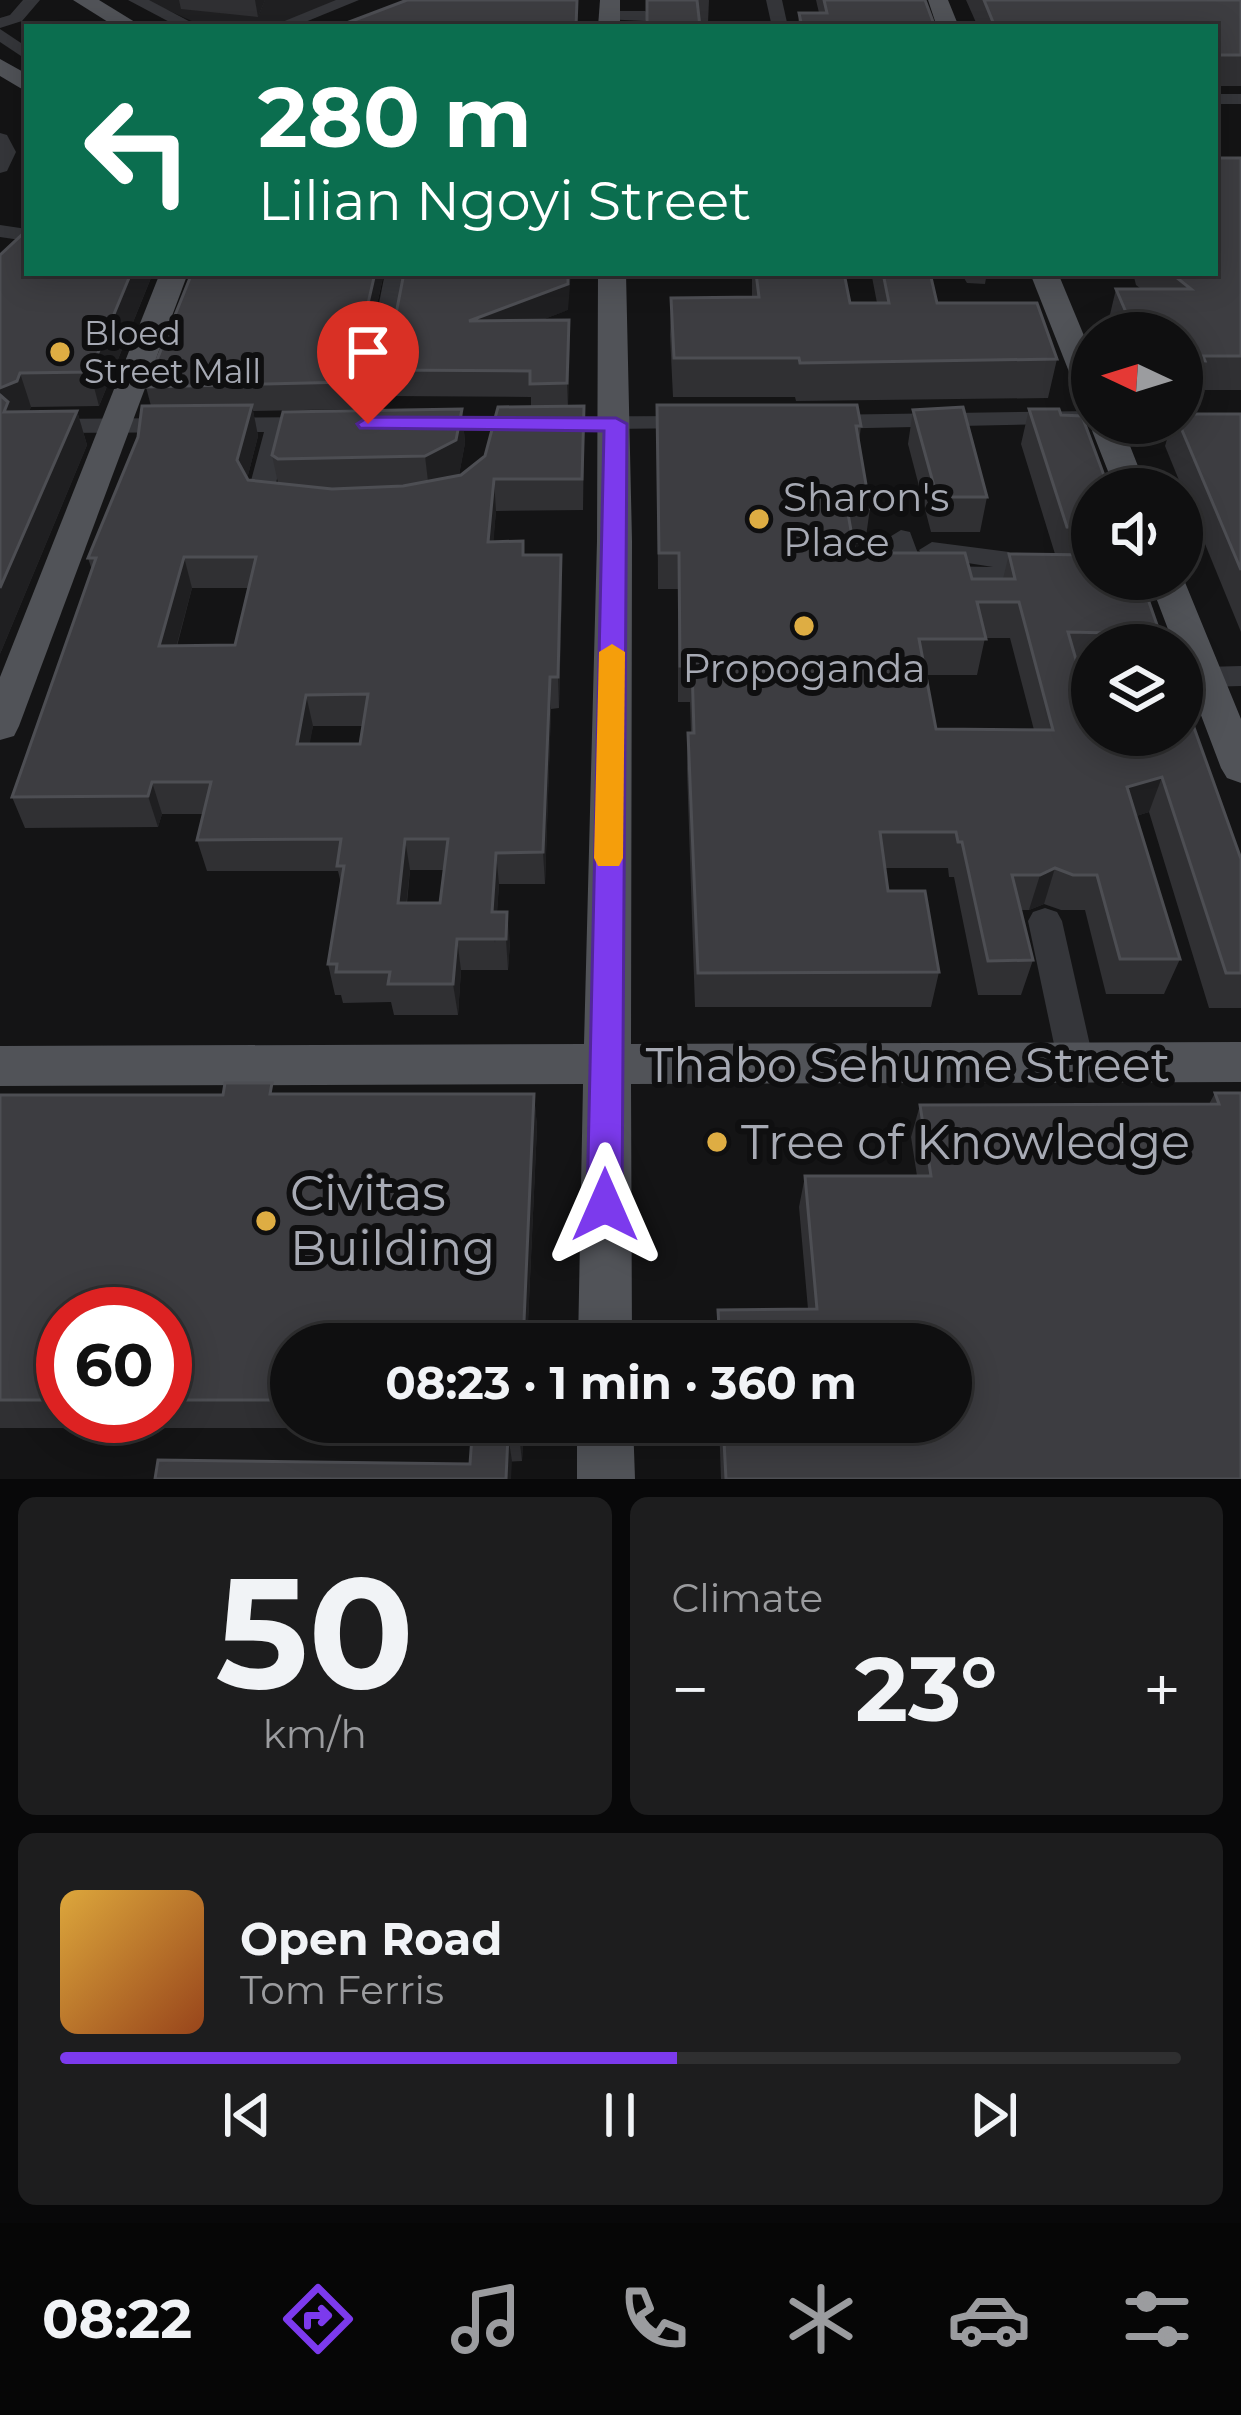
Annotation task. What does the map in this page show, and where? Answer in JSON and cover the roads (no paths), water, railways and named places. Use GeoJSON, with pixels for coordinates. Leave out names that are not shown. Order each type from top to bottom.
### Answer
{"type":"FeatureCollection","features":[{"type":"Feature","properties":{"kind":"main road"},"geometry":{"type":"LineString","coordinates":[[83,0],[127,24]]}},
{"type":"Feature","properties":{"kind":"main road"},"geometry":{"type":"LineString","coordinates":[[0,263],[24,240]]}},
{"type":"Feature","properties":{"kind":"main road"},"geometry":{"type":"LineString","coordinates":[[0,727],[173,276]]}},
{"type":"Feature","properties":{"kind":"main road"},"geometry":{"type":"LineString","coordinates":[[605,1323],[604,1067],[616,424],[612,276]]}},
{"type":"Feature","properties":{"kind":"main road"},"geometry":{"type":"LineString","coordinates":[[1045,276],[1071,340]]}},
{"type":"Feature","properties":{"kind":"main road"},"geometry":{"type":"LineString","coordinates":[[1179,600],[1223,677],[1241,768]]}},
{"type":"Feature","properties":{"kind":"main road","name":"Thabo Sehume Street"},"geometry":{"type":"LineString","coordinates":[[0,1066],[1241,1062]]}},
{"type":"Feature","properties":{"kind":"main road"},"geometry":{"type":"LineString","coordinates":[[605,1443],[606,1479]]}},
{"type":"Feature","properties":{"kind":"street"},"geometry":{"type":"LineString","coordinates":[[0,23],[21,15],[32,0]]}},
{"type":"Feature","properties":{"kind":"street"},"geometry":{"type":"LineString","coordinates":[[136,0],[186,24]]}},
{"type":"Feature","properties":{"kind":"street"},"geometry":{"type":"LineString","coordinates":[[286,24],[351,0]]}},
{"type":"Feature","properties":{"kind":"street"},"geometry":{"type":"LineString","coordinates":[[609,14],[645,16]]}},
{"type":"Feature","properties":{"kind":"street"},"geometry":{"type":"LineString","coordinates":[[0,34],[24,53]]}},
{"type":"Feature","properties":{"kind":"street"},"geometry":{"type":"LineString","coordinates":[[0,140],[7,152],[0,167]]}},
{"type":"Feature","properties":{"kind":"street"},"geometry":{"type":"LineString","coordinates":[[368,424],[395,276]]}},
{"type":"Feature","properties":{"kind":"street"},"geometry":{"type":"LineString","coordinates":[[806,422],[1071,418]]}},
{"type":"Feature","properties":{"kind":"street"},"geometry":{"type":"LineString","coordinates":[[23,426],[711,423]]}},
{"type":"Feature","properties":{"kind":"street"},"geometry":{"type":"LineString","coordinates":[[278,424],[261,499],[275,505],[305,506]]}},
{"type":"Feature","properties":{"kind":"street"},"geometry":{"type":"LineString","coordinates":[[481,458],[485,424]]}},
{"type":"Feature","properties":{"kind":"street"},"geometry":{"type":"LineString","coordinates":[[901,538],[908,563],[919,572],[1071,577]]}},
{"type":"Feature","properties":{"kind":"street"},"geometry":{"type":"LineString","coordinates":[[932,550],[1000,557],[1018,577]]}},
{"type":"Feature","properties":{"kind":"street"},"geometry":{"type":"LineString","coordinates":[[1045,921],[1076,1063]]}},
{"type":"Feature","properties":{"kind":"place","name":"Bloed Street Mall"},"geometry":{"type":"Point","coordinates":[60,352]}},
{"type":"Feature","properties":{"kind":"place","name":"Sharon's Place"},"geometry":{"type":"Point","coordinates":[759,519]}},
{"type":"Feature","properties":{"kind":"place","name":"Propoganda"},"geometry":{"type":"Point","coordinates":[804,626]}},
{"type":"Feature","properties":{"kind":"place","name":"Tree of Knowledge"},"geometry":{"type":"Point","coordinates":[717,1142]}},
{"type":"Feature","properties":{"kind":"place","name":"Civitas Building"},"geometry":{"type":"Point","coordinates":[266,1221]}}]}
